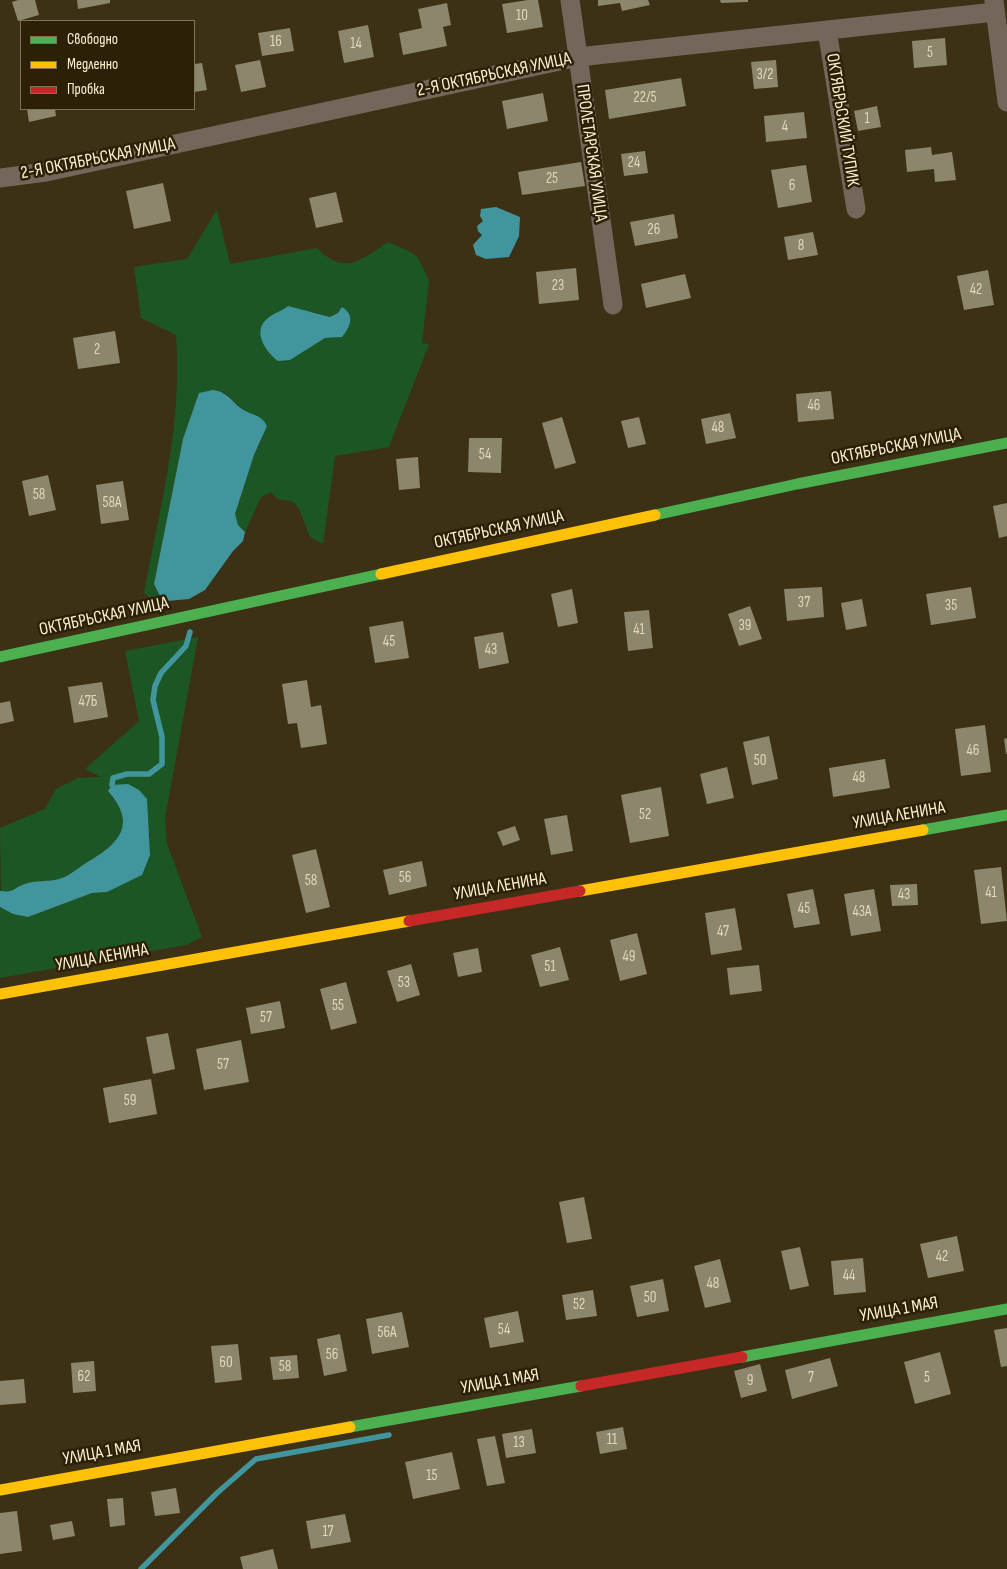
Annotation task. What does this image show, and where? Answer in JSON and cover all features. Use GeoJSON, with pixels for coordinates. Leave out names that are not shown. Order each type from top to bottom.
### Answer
{"type":"FeatureCollection","features":[{"type":"Feature","properties":{"kind":"street","name":"ПРОЛЕТАРСКАЯ УЛИЦА"},"geometry":{"type":"LineString","coordinates":[[570,0],[613,305]]}},
{"type":"Feature","properties":{"kind":"street","name":"2-Я ОКТЯБРЬСКАЯ УЛИЦА"},"geometry":{"type":"LineString","coordinates":[[0,178],[46,172],[578,57],[827,30],[995,6]]}},
{"type":"Feature","properties":{"kind":"street"},"geometry":{"type":"LineString","coordinates":[[995,6],[1007,102]]}},
{"type":"Feature","properties":{"kind":"street","name":"ОКТЯБРЬСКИЙ ТУПИК"},"geometry":{"type":"LineString","coordinates":[[827,30],[856,209]]}},
{"type":"Feature","properties":{"kind":"street","name":"ОКТЯБРЬСКАЯ УЛИЦА"},"geometry":{"type":"LineString","coordinates":[[0,657],[778,488],[1007,443]]}},
{"type":"Feature","properties":{"kind":"street","name":"УЛИЦА ЛЕНИНА"},"geometry":{"type":"LineString","coordinates":[[0,994],[1007,815]]}},
{"type":"Feature","properties":{"kind":"street","name":"УЛИЦА 1 МАЯ"},"geometry":{"type":"LineString","coordinates":[[0,1490],[1007,1308]]}},
{"type":"Feature","properties":{"kind":"green space"},"geometry":{"type":"Polygon","coordinates":[[[217,210],[230,264],[317,248],[327,257],[336,261],[344,263],[353,262],[388,242],[411,252],[418,258],[429,280],[422,343],[429,344],[389,447],[335,456],[323,544],[310,537],[300,511],[294,502],[277,499],[271,492],[261,497],[245,532],[238,525],[235,514],[254,455],[263,437],[242,409],[224,392],[183,439],[154,584],[159,594],[167,601],[152,599],[144,593],[169,465],[176,400],[176,335],[141,318],[134,267],[187,259],[217,210]],[[283,310],[275,313],[301,353],[325,338],[335,338],[338,313],[330,317],[314,312],[283,310]]]}},
{"type":"Feature","properties":{"kind":"green space"},"geometry":{"type":"Polygon","coordinates":[[[198,637],[165,818],[167,844],[202,937],[186,945],[0,978],[0,907],[13,914],[28,917],[92,893],[107,892],[151,835],[108,791],[122,809],[123,827],[118,840],[95,858],[61,879],[24,884],[15,891],[1,892],[0,828],[45,809],[56,789],[78,778],[101,777],[85,769],[139,721],[125,651],[198,637]]]}},
{"type":"Feature","properties":{"kind":"water"},"geometry":{"type":"Polygon","coordinates":[[[496,207],[520,217],[519,236],[509,257],[486,259],[476,255],[473,245],[482,235],[478,231],[477,226],[483,221],[480,216],[481,209],[496,207]]]}},
{"type":"Feature","properties":{"kind":"water"},"geometry":{"type":"Polygon","coordinates":[[[288,306],[330,317],[338,313],[342,307],[350,317],[348,329],[342,337],[325,338],[290,360],[278,361],[265,347],[262,341],[261,329],[263,323],[268,318],[288,306]]]}},
{"type":"Feature","properties":{"kind":"water"},"geometry":{"type":"Polygon","coordinates":[[[213,390],[226,395],[242,409],[262,419],[267,426],[254,455],[235,514],[238,525],[245,532],[243,541],[233,551],[205,590],[189,599],[167,601],[159,594],[154,584],[183,439],[199,393],[213,390]]]}},
{"type":"Feature","properties":{"kind":"water"},"geometry":{"type":"Polygon","coordinates":[[[128,784],[139,790],[147,799],[150,855],[142,875],[107,892],[92,893],[28,917],[13,914],[0,907],[0,891],[11,891],[37,881],[63,878],[108,849],[121,833],[123,824],[122,814],[117,803],[108,791],[112,785],[128,784]]]}},
{"type":"Feature","properties":{"kind":"building"},"geometry":{"type":"Polygon","coordinates":[[[35,0],[39,15],[18,21],[12,2],[35,0]]]}},
{"type":"Feature","properties":{"kind":"building"},"geometry":{"type":"Polygon","coordinates":[[[77,0],[110,0],[110,3],[78,9],[77,0]]]}},
{"type":"Feature","properties":{"kind":"building"},"geometry":{"type":"Polygon","coordinates":[[[538,0],[543,27],[507,33],[502,4],[538,0]]]}},
{"type":"Feature","properties":{"kind":"building"},"geometry":{"type":"Polygon","coordinates":[[[598,0],[648,0],[650,5],[622,11],[620,3],[598,6],[598,0]]]}},
{"type":"Feature","properties":{"kind":"building"},"geometry":{"type":"Polygon","coordinates":[[[720,0],[748,0],[748,2],[721,3],[720,0]]]}},
{"type":"Feature","properties":{"kind":"building"},"geometry":{"type":"Polygon","coordinates":[[[447,3],[451,25],[443,27],[447,46],[403,55],[399,33],[422,28],[418,9],[447,3]]]}},
{"type":"Feature","properties":{"kind":"building"},"geometry":{"type":"Polygon","coordinates":[[[368,25],[374,57],[344,63],[338,31],[368,25]]]}},
{"type":"Feature","properties":{"kind":"building"},"geometry":{"type":"Polygon","coordinates":[[[290,28],[294,51],[262,56],[258,33],[290,28]]]}},
{"type":"Feature","properties":{"kind":"building"},"geometry":{"type":"Polygon","coordinates":[[[945,38],[947,65],[914,68],[912,41],[945,38]]]}},
{"type":"Feature","properties":{"kind":"building"},"geometry":{"type":"Polygon","coordinates":[[[260,60],[266,87],[241,92],[235,65],[260,60]]]}},
{"type":"Feature","properties":{"kind":"building"},"geometry":{"type":"Polygon","coordinates":[[[776,60],[778,87],[754,89],[751,62],[776,60]]]}},
{"type":"Feature","properties":{"kind":"building"},"geometry":{"type":"Polygon","coordinates":[[[202,63],[207,90],[195,92],[195,64],[202,63]]]}},
{"type":"Feature","properties":{"kind":"building"},"geometry":{"type":"Polygon","coordinates":[[[681,78],[686,106],[609,119],[605,90],[681,78]]]}},
{"type":"Feature","properties":{"kind":"building"},"geometry":{"type":"Polygon","coordinates":[[[543,93],[548,121],[507,129],[502,101],[543,93]]]}},
{"type":"Feature","properties":{"kind":"building"},"geometry":{"type":"Polygon","coordinates":[[[877,106],[881,127],[858,131],[854,111],[877,106]]]}},
{"type":"Feature","properties":{"kind":"building"},"geometry":{"type":"Polygon","coordinates":[[[27,110],[55,110],[56,116],[29,122],[27,110]]]}},
{"type":"Feature","properties":{"kind":"building"},"geometry":{"type":"Polygon","coordinates":[[[804,112],[807,138],[766,142],[764,116],[804,112]]]}},
{"type":"Feature","properties":{"kind":"building"},"geometry":{"type":"Polygon","coordinates":[[[931,147],[932,155],[952,152],[956,180],[935,182],[934,169],[907,172],[905,150],[931,147]]]}},
{"type":"Feature","properties":{"kind":"building"},"geometry":{"type":"Polygon","coordinates":[[[645,151],[648,173],[624,176],[621,154],[645,151]]]}},
{"type":"Feature","properties":{"kind":"building"},"geometry":{"type":"Polygon","coordinates":[[[581,162],[585,186],[522,195],[518,172],[581,162]]]}},
{"type":"Feature","properties":{"kind":"building"},"geometry":{"type":"Polygon","coordinates":[[[806,165],[812,202],[778,208],[771,170],[806,165]]]}},
{"type":"Feature","properties":{"kind":"building"},"geometry":{"type":"Polygon","coordinates":[[[163,183],[171,221],[134,229],[126,191],[163,183]]]}},
{"type":"Feature","properties":{"kind":"building"},"geometry":{"type":"Polygon","coordinates":[[[336,192],[343,222],[316,228],[309,198],[336,192]]]}},
{"type":"Feature","properties":{"kind":"building"},"geometry":{"type":"Polygon","coordinates":[[[674,214],[678,238],[635,246],[630,222],[674,214]]]}},
{"type":"Feature","properties":{"kind":"building"},"geometry":{"type":"Polygon","coordinates":[[[813,232],[818,255],[788,260],[784,237],[813,232]]]}},
{"type":"Feature","properties":{"kind":"building"},"geometry":{"type":"Polygon","coordinates":[[[576,268],[579,300],[539,304],[536,272],[576,268]]]}},
{"type":"Feature","properties":{"kind":"building"},"geometry":{"type":"Polygon","coordinates":[[[988,270],[994,305],[964,310],[957,276],[988,270]]]}},
{"type":"Feature","properties":{"kind":"building"},"geometry":{"type":"Polygon","coordinates":[[[685,274],[691,298],[646,308],[641,284],[685,274]]]}},
{"type":"Feature","properties":{"kind":"building"},"geometry":{"type":"Polygon","coordinates":[[[115,331],[120,363],[78,369],[73,338],[115,331]]]}},
{"type":"Feature","properties":{"kind":"building"},"geometry":{"type":"Polygon","coordinates":[[[831,391],[834,419],[798,422],[796,394],[831,391]]]}},
{"type":"Feature","properties":{"kind":"building"},"geometry":{"type":"Polygon","coordinates":[[[730,413],[736,438],[706,444],[701,419],[730,413]]]}},
{"type":"Feature","properties":{"kind":"building"},"geometry":{"type":"Polygon","coordinates":[[[562,417],[576,463],[555,469],[542,423],[562,417]]]}},
{"type":"Feature","properties":{"kind":"building"},"geometry":{"type":"Polygon","coordinates":[[[639,417],[646,444],[628,448],[621,421],[639,417]]]}},
{"type":"Feature","properties":{"kind":"building"},"geometry":{"type":"Polygon","coordinates":[[[469,438],[502,438],[501,473],[468,472],[469,438]]]}},
{"type":"Feature","properties":{"kind":"building"},"geometry":{"type":"Polygon","coordinates":[[[418,457],[420,488],[399,490],[396,459],[418,457]]]}},
{"type":"Feature","properties":{"kind":"building"},"geometry":{"type":"Polygon","coordinates":[[[48,475],[56,510],[29,516],[22,481],[48,475]]]}},
{"type":"Feature","properties":{"kind":"building"},"geometry":{"type":"Polygon","coordinates":[[[123,481],[129,520],[101,524],[96,485],[123,481]]]}},
{"type":"Feature","properties":{"kind":"building"},"geometry":{"type":"Polygon","coordinates":[[[1007,503],[1007,536],[999,538],[993,506],[1007,503]]]}},
{"type":"Feature","properties":{"kind":"building"},"geometry":{"type":"Polygon","coordinates":[[[822,587],[824,617],[787,621],[784,589],[822,587]]]}},
{"type":"Feature","properties":{"kind":"building"},"geometry":{"type":"Polygon","coordinates":[[[971,587],[976,618],[931,625],[926,594],[971,587]]]}},
{"type":"Feature","properties":{"kind":"building"},"geometry":{"type":"Polygon","coordinates":[[[572,589],[578,623],[558,627],[551,594],[572,589]]]}},
{"type":"Feature","properties":{"kind":"building"},"geometry":{"type":"Polygon","coordinates":[[[862,599],[867,626],[846,630],[841,603],[862,599]]]}},
{"type":"Feature","properties":{"kind":"building"},"geometry":{"type":"Polygon","coordinates":[[[750,606],[762,639],[739,646],[728,614],[750,606]]]}},
{"type":"Feature","properties":{"kind":"building"},"geometry":{"type":"Polygon","coordinates":[[[649,610],[653,648],[628,651],[624,612],[649,610]]]}},
{"type":"Feature","properties":{"kind":"building"},"geometry":{"type":"Polygon","coordinates":[[[403,621],[409,658],[375,663],[369,627],[403,621]]]}},
{"type":"Feature","properties":{"kind":"building"},"geometry":{"type":"Polygon","coordinates":[[[503,632],[509,663],[479,669],[474,637],[503,632]]]}},
{"type":"Feature","properties":{"kind":"building"},"geometry":{"type":"Polygon","coordinates":[[[307,680],[311,707],[321,705],[327,744],[301,748],[297,723],[288,724],[282,684],[307,680]]]}},
{"type":"Feature","properties":{"kind":"building"},"geometry":{"type":"Polygon","coordinates":[[[102,682],[108,717],[74,723],[68,687],[102,682]]]}},
{"type":"Feature","properties":{"kind":"building"},"geometry":{"type":"Polygon","coordinates":[[[10,701],[14,721],[0,724],[0,703],[10,701]]]}},
{"type":"Feature","properties":{"kind":"building"},"geometry":{"type":"Polygon","coordinates":[[[985,725],[991,772],[961,776],[955,729],[985,725]]]}},
{"type":"Feature","properties":{"kind":"building"},"geometry":{"type":"Polygon","coordinates":[[[769,736],[778,779],[752,785],[743,742],[769,736]]]}},
{"type":"Feature","properties":{"kind":"building"},"geometry":{"type":"Polygon","coordinates":[[[1007,738],[1007,754],[1006,754],[1004,739],[1007,738]]]}},
{"type":"Feature","properties":{"kind":"building"},"geometry":{"type":"Polygon","coordinates":[[[885,759],[890,788],[833,797],[829,768],[885,759]]]}},
{"type":"Feature","properties":{"kind":"building"},"geometry":{"type":"Polygon","coordinates":[[[727,767],[734,798],[707,804],[700,774],[727,767]]]}},
{"type":"Feature","properties":{"kind":"building"},"geometry":{"type":"Polygon","coordinates":[[[661,787],[669,836],[630,843],[621,795],[661,787]]]}},
{"type":"Feature","properties":{"kind":"building"},"geometry":{"type":"Polygon","coordinates":[[[567,815],[573,851],[551,855],[544,819],[567,815]]]}},
{"type":"Feature","properties":{"kind":"building"},"geometry":{"type":"Polygon","coordinates":[[[515,826],[520,840],[503,846],[497,832],[515,826]]]}},
{"type":"Feature","properties":{"kind":"building"},"geometry":{"type":"Polygon","coordinates":[[[316,849],[330,907],[306,913],[292,855],[316,849]]]}},
{"type":"Feature","properties":{"kind":"building"},"geometry":{"type":"Polygon","coordinates":[[[422,861],[427,886],[389,895],[383,870],[422,861]]]}},
{"type":"Feature","properties":{"kind":"building"},"geometry":{"type":"Polygon","coordinates":[[[1001,867],[1007,921],[981,924],[974,870],[1001,867]]]}},
{"type":"Feature","properties":{"kind":"building"},"geometry":{"type":"Polygon","coordinates":[[[917,884],[918,905],[892,906],[890,885],[917,884]]]}},
{"type":"Feature","properties":{"kind":"building"},"geometry":{"type":"Polygon","coordinates":[[[813,889],[820,924],[794,928],[787,894],[813,889]]]}},
{"type":"Feature","properties":{"kind":"building"},"geometry":{"type":"Polygon","coordinates":[[[874,889],[881,931],[851,936],[844,894],[874,889]]]}},
{"type":"Feature","properties":{"kind":"building"},"geometry":{"type":"Polygon","coordinates":[[[735,908],[742,950],[711,955],[705,913],[735,908]]]}},
{"type":"Feature","properties":{"kind":"building"},"geometry":{"type":"Polygon","coordinates":[[[637,933],[647,974],[620,981],[610,940],[637,933]]]}},
{"type":"Feature","properties":{"kind":"building"},"geometry":{"type":"Polygon","coordinates":[[[560,947],[569,980],[540,987],[531,955],[560,947]]]}},
{"type":"Feature","properties":{"kind":"building"},"geometry":{"type":"Polygon","coordinates":[[[478,948],[482,972],[458,977],[453,953],[478,948]]]}},
{"type":"Feature","properties":{"kind":"building"},"geometry":{"type":"Polygon","coordinates":[[[411,964],[420,995],[397,1002],[387,971],[411,964]]]}},
{"type":"Feature","properties":{"kind":"building"},"geometry":{"type":"Polygon","coordinates":[[[759,965],[762,991],[730,995],[727,968],[759,965]]]}},
{"type":"Feature","properties":{"kind":"building"},"geometry":{"type":"Polygon","coordinates":[[[346,982],[357,1023],[331,1030],[320,989],[346,982]]]}},
{"type":"Feature","properties":{"kind":"building"},"geometry":{"type":"Polygon","coordinates":[[[280,1001],[285,1028],[251,1034],[246,1008],[280,1001]]]}},
{"type":"Feature","properties":{"kind":"building"},"geometry":{"type":"Polygon","coordinates":[[[168,1033],[175,1069],[153,1074],[146,1037],[168,1033]]]}},
{"type":"Feature","properties":{"kind":"building"},"geometry":{"type":"Polygon","coordinates":[[[241,1040],[249,1082],[204,1090],[196,1049],[241,1040]]]}},
{"type":"Feature","properties":{"kind":"building"},"geometry":{"type":"Polygon","coordinates":[[[151,1079],[157,1114],[109,1123],[103,1088],[151,1079]]]}},
{"type":"Feature","properties":{"kind":"building"},"geometry":{"type":"Polygon","coordinates":[[[584,1197],[592,1239],[567,1243],[559,1202],[584,1197]]]}},
{"type":"Feature","properties":{"kind":"building"},"geometry":{"type":"Polygon","coordinates":[[[957,1236],[964,1271],[928,1278],[920,1244],[957,1236]]]}},
{"type":"Feature","properties":{"kind":"building"},"geometry":{"type":"Polygon","coordinates":[[[800,1247],[809,1286],[790,1290],[781,1251],[800,1247]]]}},
{"type":"Feature","properties":{"kind":"building"},"geometry":{"type":"Polygon","coordinates":[[[863,1258],[866,1292],[834,1295],[831,1261],[863,1258]]]}},
{"type":"Feature","properties":{"kind":"building"},"geometry":{"type":"Polygon","coordinates":[[[720,1259],[731,1302],[705,1308],[694,1266],[720,1259]]]}},
{"type":"Feature","properties":{"kind":"building"},"geometry":{"type":"Polygon","coordinates":[[[663,1279],[669,1311],[637,1317],[630,1286],[663,1279]]]}},
{"type":"Feature","properties":{"kind":"building"},"geometry":{"type":"Polygon","coordinates":[[[593,1290],[597,1316],[566,1320],[562,1295],[593,1290]]]}},
{"type":"Feature","properties":{"kind":"building"},"geometry":{"type":"Polygon","coordinates":[[[518,1311],[524,1342],[490,1348],[484,1318],[518,1311]]]}},
{"type":"Feature","properties":{"kind":"building"},"geometry":{"type":"Polygon","coordinates":[[[402,1312],[409,1347],[372,1354],[366,1319],[402,1312]]]}},
{"type":"Feature","properties":{"kind":"building"},"geometry":{"type":"Polygon","coordinates":[[[1007,1328],[1007,1366],[1001,1367],[994,1330],[1007,1328]]]}},
{"type":"Feature","properties":{"kind":"building"},"geometry":{"type":"Polygon","coordinates":[[[340,1334],[347,1371],[324,1376],[317,1339],[340,1334]]]}},
{"type":"Feature","properties":{"kind":"building"},"geometry":{"type":"Polygon","coordinates":[[[238,1344],[242,1380],[215,1383],[211,1346],[238,1344]]]}},
{"type":"Feature","properties":{"kind":"building"},"geometry":{"type":"Polygon","coordinates":[[[940,1352],[951,1394],[915,1404],[904,1362],[940,1352]]]}},
{"type":"Feature","properties":{"kind":"building"},"geometry":{"type":"Polygon","coordinates":[[[297,1355],[299,1378],[273,1380],[270,1357],[297,1355]]]}},
{"type":"Feature","properties":{"kind":"building"},"geometry":{"type":"Polygon","coordinates":[[[830,1358],[838,1386],[792,1399],[785,1370],[830,1358]]]}},
{"type":"Feature","properties":{"kind":"building"},"geometry":{"type":"Polygon","coordinates":[[[94,1361],[96,1391],[73,1393],[71,1363],[94,1361]]]}},
{"type":"Feature","properties":{"kind":"building"},"geometry":{"type":"Polygon","coordinates":[[[760,1364],[767,1391],[741,1398],[734,1371],[760,1364]]]}},
{"type":"Feature","properties":{"kind":"building"},"geometry":{"type":"Polygon","coordinates":[[[24,1379],[26,1403],[0,1405],[0,1381],[24,1379]]]}},
{"type":"Feature","properties":{"kind":"building"},"geometry":{"type":"Polygon","coordinates":[[[623,1427],[627,1449],[600,1454],[596,1432],[623,1427]]]}},
{"type":"Feature","properties":{"kind":"building"},"geometry":{"type":"Polygon","coordinates":[[[532,1429],[536,1453],[506,1458],[502,1434],[532,1429]]]}},
{"type":"Feature","properties":{"kind":"building"},"geometry":{"type":"Polygon","coordinates":[[[495,1436],[505,1483],[487,1486],[477,1439],[495,1436]]]}},
{"type":"Feature","properties":{"kind":"building"},"geometry":{"type":"Polygon","coordinates":[[[452,1452],[460,1489],[413,1499],[405,1462],[452,1452]]]}},
{"type":"Feature","properties":{"kind":"building"},"geometry":{"type":"Polygon","coordinates":[[[176,1488],[180,1513],[155,1516],[151,1492],[176,1488]]]}},
{"type":"Feature","properties":{"kind":"building"},"geometry":{"type":"Polygon","coordinates":[[[123,1498],[125,1525],[110,1527],[107,1499],[123,1498]]]}},
{"type":"Feature","properties":{"kind":"building"},"geometry":{"type":"Polygon","coordinates":[[[17,1511],[22,1551],[0,1554],[0,1513],[17,1511]]]}},
{"type":"Feature","properties":{"kind":"building"},"geometry":{"type":"Polygon","coordinates":[[[345,1514],[351,1542],[311,1549],[306,1521],[345,1514]]]}},
{"type":"Feature","properties":{"kind":"building"},"geometry":{"type":"Polygon","coordinates":[[[72,1521],[75,1536],[53,1540],[50,1525],[72,1521]]]}},
{"type":"Feature","properties":{"kind":"building"},"geometry":{"type":"Polygon","coordinates":[[[273,1549],[278,1569],[243,1569],[240,1557],[273,1549]]]}},
{"type":"Feature","properties":{"kind":"waterway"},"geometry":{"type":"LineString","coordinates":[[112,785],[113,778],[127,774],[149,774],[162,764],[162,737],[153,700],[155,686],[161,673],[186,646],[190,632]]}},
{"type":"Feature","properties":{"kind":"waterway"},"geometry":{"type":"LineString","coordinates":[[141,1569],[217,1493],[256,1459],[389,1435]]}},
{"type":"Feature","properties":{"kind":"traffic: fast"},"geometry":{"type":"LineString","coordinates":[[655,515],[797,484],[1007,443]]}},
{"type":"Feature","properties":{"kind":"traffic: fast"},"geometry":{"type":"LineString","coordinates":[[0,657],[381,574]]}},
{"type":"Feature","properties":{"kind":"traffic: fast"},"geometry":{"type":"LineString","coordinates":[[923,830],[1007,815]]}},
{"type":"Feature","properties":{"kind":"traffic: fast"},"geometry":{"type":"LineString","coordinates":[[742,1357],[1007,1309]]}},
{"type":"Feature","properties":{"kind":"traffic: fast"},"geometry":{"type":"LineString","coordinates":[[350,1427],[581,1386]]}},
{"type":"Feature","properties":{"kind":"traffic: slow"},"geometry":{"type":"LineString","coordinates":[[381,574],[655,515]]}},
{"type":"Feature","properties":{"kind":"traffic: slow"},"geometry":{"type":"LineString","coordinates":[[580,891],[923,830]]}},
{"type":"Feature","properties":{"kind":"traffic: slow"},"geometry":{"type":"LineString","coordinates":[[0,994],[409,921]]}},
{"type":"Feature","properties":{"kind":"traffic: slow"},"geometry":{"type":"LineString","coordinates":[[0,1490],[350,1427]]}},
{"type":"Feature","properties":{"kind":"traffic: jam"},"geometry":{"type":"LineString","coordinates":[[409,921],[580,891]]}},
{"type":"Feature","properties":{"kind":"traffic: jam"},"geometry":{"type":"LineString","coordinates":[[581,1386],[742,1357]]}}]}
